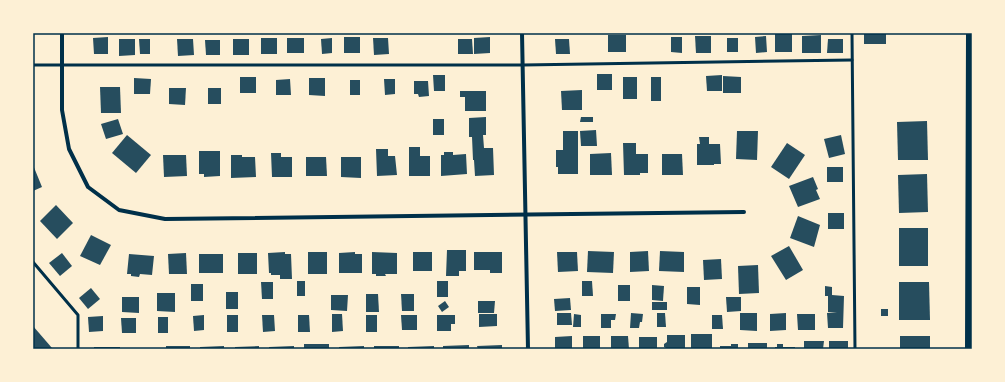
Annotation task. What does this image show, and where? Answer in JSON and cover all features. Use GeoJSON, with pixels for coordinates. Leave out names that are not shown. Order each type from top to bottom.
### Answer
{"type":"FeatureCollection","features":[{"type":"Feature","properties":{"kind":"main road"},"geometry":{"type":"LineString","coordinates":[[969,349],[971,175],[970,33]]}},
{"type":"Feature","properties":{"kind":"street"},"geometry":{"type":"LineString","coordinates":[[62,33],[62,110],[69,150],[88,188],[119,210],[165,218],[744,212]]}},
{"type":"Feature","properties":{"kind":"street"},"geometry":{"type":"LineString","coordinates":[[522,33],[528,349]]}},
{"type":"Feature","properties":{"kind":"lane"},"geometry":{"type":"LineString","coordinates":[[852,33],[855,349]]}},
{"type":"Feature","properties":{"kind":"lane"},"geometry":{"type":"LineString","coordinates":[[33,65],[523,65],[852,60]]}},
{"type":"Feature","properties":{"kind":"lane"},"geometry":{"type":"LineString","coordinates":[[33,262],[78,316],[78,349]]}},
{"type":"Feature","properties":{"kind":"building"},"geometry":{"type":"Polygon","coordinates":[[[864,33],[886,33],[886,44],[864,44],[864,33]]]}},
{"type":"Feature","properties":{"kind":"building"},"geometry":{"type":"Polygon","coordinates":[[[775,34],[792,34],[792,52],[775,52],[775,34]]]}},
{"type":"Feature","properties":{"kind":"building"},"geometry":{"type":"Polygon","coordinates":[[[608,35],[626,35],[626,52],[608,52],[608,35]]]}},
{"type":"Feature","properties":{"kind":"building"},"geometry":{"type":"Polygon","coordinates":[[[821,35],[821,53],[802,53],[802,36],[821,35]]]}},
{"type":"Feature","properties":{"kind":"building"},"geometry":{"type":"Polygon","coordinates":[[[695,36],[711,36],[711,53],[696,53],[695,36]]]}},
{"type":"Feature","properties":{"kind":"building"},"geometry":{"type":"Polygon","coordinates":[[[766,36],[767,52],[756,53],[755,37],[766,36]]]}},
{"type":"Feature","properties":{"kind":"building"},"geometry":{"type":"Polygon","coordinates":[[[108,37],[108,54],[94,54],[93,38],[108,37]]]}},
{"type":"Feature","properties":{"kind":"building"},"geometry":{"type":"Polygon","coordinates":[[[344,37],[360,37],[360,53],[344,53],[344,37]]]}},
{"type":"Feature","properties":{"kind":"building"},"geometry":{"type":"Polygon","coordinates":[[[490,37],[490,53],[474,54],[474,38],[490,37]]]}},
{"type":"Feature","properties":{"kind":"building"},"geometry":{"type":"Polygon","coordinates":[[[671,37],[682,37],[682,53],[671,52],[671,37]]]}},
{"type":"Feature","properties":{"kind":"building"},"geometry":{"type":"Polygon","coordinates":[[[261,38],[277,38],[277,54],[261,54],[261,38]]]}},
{"type":"Feature","properties":{"kind":"building"},"geometry":{"type":"Polygon","coordinates":[[[287,38],[304,38],[304,53],[287,53],[287,38]]]}},
{"type":"Feature","properties":{"kind":"building"},"geometry":{"type":"Polygon","coordinates":[[[332,38],[332,53],[322,54],[321,39],[332,38]]]}},
{"type":"Feature","properties":{"kind":"building"},"geometry":{"type":"Polygon","coordinates":[[[373,38],[388,38],[389,54],[374,55],[373,38]]]}},
{"type":"Feature","properties":{"kind":"building"},"geometry":{"type":"Polygon","coordinates":[[[727,38],[738,38],[738,52],[727,52],[727,38]]]}},
{"type":"Feature","properties":{"kind":"building"},"geometry":{"type":"Polygon","coordinates":[[[119,39],[135,39],[135,55],[119,56],[119,39]]]}},
{"type":"Feature","properties":{"kind":"building"},"geometry":{"type":"Polygon","coordinates":[[[139,39],[150,39],[150,54],[140,54],[139,39]]]}},
{"type":"Feature","properties":{"kind":"building"},"geometry":{"type":"Polygon","coordinates":[[[177,39],[193,39],[194,55],[178,56],[177,39]]]}},
{"type":"Feature","properties":{"kind":"building"},"geometry":{"type":"Polygon","coordinates":[[[233,39],[249,39],[249,55],[233,55],[233,39]]]}},
{"type":"Feature","properties":{"kind":"building"},"geometry":{"type":"Polygon","coordinates":[[[458,39],[472,39],[473,54],[458,54],[458,39]]]}},
{"type":"Feature","properties":{"kind":"building"},"geometry":{"type":"Polygon","coordinates":[[[555,39],[569,39],[570,54],[556,54],[555,39]]]}},
{"type":"Feature","properties":{"kind":"building"},"geometry":{"type":"Polygon","coordinates":[[[828,39],[843,39],[843,53],[827,53],[828,39]]]}},
{"type":"Feature","properties":{"kind":"building"},"geometry":{"type":"Polygon","coordinates":[[[205,40],[220,40],[220,55],[206,55],[205,40]]]}},
{"type":"Feature","properties":{"kind":"building"},"geometry":{"type":"Polygon","coordinates":[[[597,74],[612,74],[612,90],[597,90],[597,74]]]}},
{"type":"Feature","properties":{"kind":"building"},"geometry":{"type":"Polygon","coordinates":[[[433,75],[445,75],[445,91],[434,91],[433,75]]]}},
{"type":"Feature","properties":{"kind":"building"},"geometry":{"type":"Polygon","coordinates":[[[722,75],[722,91],[707,91],[706,76],[722,75]]]}},
{"type":"Feature","properties":{"kind":"building"},"geometry":{"type":"Polygon","coordinates":[[[723,76],[741,77],[741,93],[723,93],[723,76]]]}},
{"type":"Feature","properties":{"kind":"building"},"geometry":{"type":"Polygon","coordinates":[[[240,77],[256,77],[256,93],[240,93],[240,77]]]}},
{"type":"Feature","properties":{"kind":"building"},"geometry":{"type":"Polygon","coordinates":[[[623,77],[637,77],[637,99],[623,99],[623,77]]]}},
{"type":"Feature","properties":{"kind":"building"},"geometry":{"type":"Polygon","coordinates":[[[651,77],[661,77],[661,101],[651,101],[651,77]]]}},
{"type":"Feature","properties":{"kind":"building"},"geometry":{"type":"Polygon","coordinates":[[[134,78],[151,79],[150,94],[134,94],[134,78]]]}},
{"type":"Feature","properties":{"kind":"building"},"geometry":{"type":"Polygon","coordinates":[[[309,78],[325,78],[325,96],[309,95],[309,78]]]}},
{"type":"Feature","properties":{"kind":"building"},"geometry":{"type":"Polygon","coordinates":[[[290,79],[291,95],[276,95],[276,80],[290,79]]]}},
{"type":"Feature","properties":{"kind":"building"},"geometry":{"type":"Polygon","coordinates":[[[384,79],[395,79],[395,94],[385,95],[384,79]]]}},
{"type":"Feature","properties":{"kind":"building"},"geometry":{"type":"Polygon","coordinates":[[[350,80],[360,80],[360,95],[350,95],[350,80]]]}},
{"type":"Feature","properties":{"kind":"building"},"geometry":{"type":"Polygon","coordinates":[[[414,81],[428,81],[429,96],[419,97],[418,94],[414,94],[414,81]]]}},
{"type":"Feature","properties":{"kind":"building"},"geometry":{"type":"Polygon","coordinates":[[[100,87],[120,87],[121,113],[101,113],[100,87]]]}},
{"type":"Feature","properties":{"kind":"building"},"geometry":{"type":"Polygon","coordinates":[[[169,88],[186,88],[185,105],[169,104],[169,88]]]}},
{"type":"Feature","properties":{"kind":"building"},"geometry":{"type":"Polygon","coordinates":[[[208,88],[221,88],[221,104],[208,104],[208,88]]]}},
{"type":"Feature","properties":{"kind":"building"},"geometry":{"type":"Polygon","coordinates":[[[582,90],[582,110],[562,110],[561,91],[582,90]]]}},
{"type":"Feature","properties":{"kind":"building"},"geometry":{"type":"Polygon","coordinates":[[[460,91],[486,91],[486,111],[465,111],[465,97],[460,97],[460,91]]]}},
{"type":"Feature","properties":{"kind":"building"},"geometry":{"type":"Polygon","coordinates":[[[486,117],[486,135],[483,135],[484,148],[493,148],[494,175],[475,176],[472,137],[469,137],[469,118],[486,117]]]}},
{"type":"Feature","properties":{"kind":"building"},"geometry":{"type":"Polygon","coordinates":[[[581,117],[593,117],[593,122],[580,122],[581,117]]]}},
{"type":"Feature","properties":{"kind":"building"},"geometry":{"type":"Polygon","coordinates":[[[118,119],[123,134],[106,139],[101,124],[118,119]]]}},
{"type":"Feature","properties":{"kind":"building"},"geometry":{"type":"Polygon","coordinates":[[[433,119],[444,119],[444,135],[433,135],[433,119]]]}},
{"type":"Feature","properties":{"kind":"building"},"geometry":{"type":"Polygon","coordinates":[[[927,121],[928,160],[898,160],[897,122],[927,121]]]}},
{"type":"Feature","properties":{"kind":"building"},"geometry":{"type":"Polygon","coordinates":[[[596,130],[597,146],[581,146],[580,131],[596,130]]]}},
{"type":"Feature","properties":{"kind":"building"},"geometry":{"type":"Polygon","coordinates":[[[563,131],[578,131],[578,174],[558,174],[558,167],[556,167],[556,150],[563,150],[563,131]]]}},
{"type":"Feature","properties":{"kind":"building"},"geometry":{"type":"Polygon","coordinates":[[[737,131],[758,131],[757,160],[736,159],[737,131]]]}},
{"type":"Feature","properties":{"kind":"building"},"geometry":{"type":"Polygon","coordinates":[[[127,135],[151,155],[136,173],[112,153],[127,135]]]}},
{"type":"Feature","properties":{"kind":"building"},"geometry":{"type":"Polygon","coordinates":[[[841,135],[845,154],[829,158],[824,139],[841,135]]]}},
{"type":"Feature","properties":{"kind":"building"},"geometry":{"type":"Polygon","coordinates":[[[699,137],[709,137],[709,144],[720,144],[721,164],[697,165],[697,144],[700,144],[699,137]]]}},
{"type":"Feature","properties":{"kind":"building"},"geometry":{"type":"Polygon","coordinates":[[[623,143],[636,143],[636,154],[648,154],[648,173],[640,173],[640,175],[624,175],[623,143]]]}},
{"type":"Feature","properties":{"kind":"building"},"geometry":{"type":"Polygon","coordinates":[[[787,143],[805,155],[789,179],[771,167],[787,143]]]}},
{"type":"Feature","properties":{"kind":"building"},"geometry":{"type":"Polygon","coordinates":[[[409,147],[420,147],[420,156],[430,156],[430,176],[409,176],[409,147]]]}},
{"type":"Feature","properties":{"kind":"building"},"geometry":{"type":"Polygon","coordinates":[[[376,149],[388,149],[388,156],[395,156],[397,175],[377,176],[376,149]]]}},
{"type":"Feature","properties":{"kind":"building"},"geometry":{"type":"Polygon","coordinates":[[[199,151],[220,151],[220,176],[204,177],[204,174],[199,174],[199,151]]]}},
{"type":"Feature","properties":{"kind":"building"},"geometry":{"type":"Polygon","coordinates":[[[444,152],[453,152],[453,155],[466,154],[467,174],[441,176],[441,155],[444,155],[444,152]]]}},
{"type":"Feature","properties":{"kind":"building"},"geometry":{"type":"Polygon","coordinates":[[[271,153],[281,153],[281,157],[292,157],[292,177],[272,177],[271,153]]]}},
{"type":"Feature","properties":{"kind":"building"},"geometry":{"type":"Polygon","coordinates":[[[611,153],[612,175],[590,175],[590,154],[611,153]]]}},
{"type":"Feature","properties":{"kind":"building"},"geometry":{"type":"Polygon","coordinates":[[[662,154],[682,154],[683,175],[662,175],[662,154]]]}},
{"type":"Feature","properties":{"kind":"building"},"geometry":{"type":"Polygon","coordinates":[[[163,155],[186,155],[187,176],[164,177],[163,155]]]}},
{"type":"Feature","properties":{"kind":"building"},"geometry":{"type":"Polygon","coordinates":[[[231,155],[255,157],[256,177],[231,178],[231,155]]]}},
{"type":"Feature","properties":{"kind":"building"},"geometry":{"type":"Polygon","coordinates":[[[306,157],[326,157],[327,176],[306,176],[306,157]]]}},
{"type":"Feature","properties":{"kind":"building"},"geometry":{"type":"Polygon","coordinates":[[[341,157],[361,157],[361,178],[341,177],[341,157]]]}},
{"type":"Feature","properties":{"kind":"building"},"geometry":{"type":"Polygon","coordinates":[[[33,165],[42,187],[33,191],[33,165]]]}},
{"type":"Feature","properties":{"kind":"building"},"geometry":{"type":"Polygon","coordinates":[[[827,167],[843,167],[843,182],[827,182],[827,167]]]}},
{"type":"Feature","properties":{"kind":"building"},"geometry":{"type":"Polygon","coordinates":[[[927,174],[928,212],[899,213],[898,175],[927,174]]]}},
{"type":"Feature","properties":{"kind":"building"},"geometry":{"type":"Polygon","coordinates":[[[813,177],[820,199],[798,207],[789,186],[813,177]]]}},
{"type":"Feature","properties":{"kind":"building"},"geometry":{"type":"Polygon","coordinates":[[[56,205],[73,223],[57,239],[40,221],[56,205]]]}},
{"type":"Feature","properties":{"kind":"building"},"geometry":{"type":"Polygon","coordinates":[[[828,213],[844,213],[844,229],[828,229],[828,213]]]}},
{"type":"Feature","properties":{"kind":"building"},"geometry":{"type":"Polygon","coordinates":[[[798,216],[820,225],[814,247],[790,238],[798,216]]]}},
{"type":"Feature","properties":{"kind":"building"},"geometry":{"type":"Polygon","coordinates":[[[899,228],[928,228],[928,266],[899,266],[899,228]]]}},
{"type":"Feature","properties":{"kind":"building"},"geometry":{"type":"Polygon","coordinates":[[[91,235],[111,245],[100,265],[80,256],[91,235]]]}},
{"type":"Feature","properties":{"kind":"building"},"geometry":{"type":"Polygon","coordinates":[[[789,246],[803,270],[786,280],[771,256],[789,246]]]}},
{"type":"Feature","properties":{"kind":"building"},"geometry":{"type":"Polygon","coordinates":[[[447,250],[466,250],[466,271],[459,271],[459,276],[446,276],[447,250]]]}},
{"type":"Feature","properties":{"kind":"building"},"geometry":{"type":"Polygon","coordinates":[[[588,251],[614,252],[613,273],[587,272],[588,251]]]}},
{"type":"Feature","properties":{"kind":"building"},"geometry":{"type":"Polygon","coordinates":[[[648,251],[649,271],[630,272],[630,252],[648,251]]]}},
{"type":"Feature","properties":{"kind":"building"},"geometry":{"type":"Polygon","coordinates":[[[660,251],[684,252],[684,272],[659,271],[660,251]]]}},
{"type":"Feature","properties":{"kind":"building"},"geometry":{"type":"Polygon","coordinates":[[[285,252],[285,254],[291,254],[292,279],[280,279],[280,275],[271,275],[271,273],[269,273],[268,253],[285,252]]]}},
{"type":"Feature","properties":{"kind":"building"},"geometry":{"type":"Polygon","coordinates":[[[308,252],[327,252],[327,274],[308,274],[308,252]]]}},
{"type":"Feature","properties":{"kind":"building"},"geometry":{"type":"Polygon","coordinates":[[[355,252],[355,254],[362,254],[362,273],[339,273],[339,253],[355,252]]]}},
{"type":"Feature","properties":{"kind":"building"},"geometry":{"type":"Polygon","coordinates":[[[372,252],[397,253],[397,274],[376,276],[376,274],[372,274],[372,252]]]}},
{"type":"Feature","properties":{"kind":"building"},"geometry":{"type":"Polygon","coordinates":[[[413,252],[432,252],[432,271],[413,271],[413,252]]]}},
{"type":"Feature","properties":{"kind":"building"},"geometry":{"type":"Polygon","coordinates":[[[474,252],[502,252],[502,273],[490,273],[490,270],[474,270],[474,252]]]}},
{"type":"Feature","properties":{"kind":"building"},"geometry":{"type":"Polygon","coordinates":[[[557,252],[577,252],[578,271],[558,272],[557,252]]]}},
{"type":"Feature","properties":{"kind":"building"},"geometry":{"type":"Polygon","coordinates":[[[62,253],[72,266],[60,276],[49,263],[62,253]]]}},
{"type":"Feature","properties":{"kind":"building"},"geometry":{"type":"Polygon","coordinates":[[[186,253],[187,274],[169,274],[168,254],[186,253]]]}},
{"type":"Feature","properties":{"kind":"building"},"geometry":{"type":"Polygon","coordinates":[[[238,253],[257,253],[257,274],[238,274],[238,253]]]}},
{"type":"Feature","properties":{"kind":"building"},"geometry":{"type":"Polygon","coordinates":[[[129,254],[154,256],[152,275],[140,274],[139,277],[127,274],[129,254]]]}},
{"type":"Feature","properties":{"kind":"building"},"geometry":{"type":"Polygon","coordinates":[[[199,254],[223,254],[223,273],[199,273],[199,254]]]}},
{"type":"Feature","properties":{"kind":"building"},"geometry":{"type":"Polygon","coordinates":[[[721,259],[722,279],[704,280],[703,260],[721,259]]]}},
{"type":"Feature","properties":{"kind":"building"},"geometry":{"type":"Polygon","coordinates":[[[758,265],[759,293],[739,294],[738,266],[758,265]]]}},
{"type":"Feature","properties":{"kind":"building"},"geometry":{"type":"Polygon","coordinates":[[[297,281],[305,281],[305,296],[297,296],[297,281]]]}},
{"type":"Feature","properties":{"kind":"building"},"geometry":{"type":"Polygon","coordinates":[[[437,281],[448,281],[448,297],[437,297],[437,281]]]}},
{"type":"Feature","properties":{"kind":"building"},"geometry":{"type":"Polygon","coordinates":[[[582,281],[592,281],[593,296],[582,296],[582,281]]]}},
{"type":"Feature","properties":{"kind":"building"},"geometry":{"type":"Polygon","coordinates":[[[261,282],[273,282],[273,299],[262,299],[261,282]]]}},
{"type":"Feature","properties":{"kind":"building"},"geometry":{"type":"Polygon","coordinates":[[[899,282],[929,282],[930,320],[899,320],[899,282]]]}},
{"type":"Feature","properties":{"kind":"building"},"geometry":{"type":"Polygon","coordinates":[[[191,284],[203,284],[203,301],[191,301],[191,284]]]}},
{"type":"Feature","properties":{"kind":"building"},"geometry":{"type":"Polygon","coordinates":[[[618,285],[630,285],[630,301],[618,301],[618,285]]]}},
{"type":"Feature","properties":{"kind":"building"},"geometry":{"type":"Polygon","coordinates":[[[652,285],[664,286],[663,301],[652,300],[652,285]]]}},
{"type":"Feature","properties":{"kind":"building"},"geometry":{"type":"Polygon","coordinates":[[[825,286],[832,287],[832,295],[844,296],[843,328],[828,328],[827,313],[837,312],[828,312],[828,296],[825,296],[825,286]]]}},
{"type":"Feature","properties":{"kind":"building"},"geometry":{"type":"Polygon","coordinates":[[[687,287],[700,287],[700,305],[687,304],[687,287]]]}},
{"type":"Feature","properties":{"kind":"building"},"geometry":{"type":"Polygon","coordinates":[[[91,288],[100,299],[88,309],[79,298],[91,288]]]}},
{"type":"Feature","properties":{"kind":"building"},"geometry":{"type":"Polygon","coordinates":[[[226,292],[238,292],[238,309],[226,309],[226,292]]]}},
{"type":"Feature","properties":{"kind":"building"},"geometry":{"type":"Polygon","coordinates":[[[157,293],[175,293],[175,312],[157,311],[157,293]]]}},
{"type":"Feature","properties":{"kind":"building"},"geometry":{"type":"Polygon","coordinates":[[[366,294],[378,294],[379,312],[366,312],[366,294]]]}},
{"type":"Feature","properties":{"kind":"building"},"geometry":{"type":"Polygon","coordinates":[[[401,294],[414,294],[414,311],[402,311],[401,294]]]}},
{"type":"Feature","properties":{"kind":"building"},"geometry":{"type":"Polygon","coordinates":[[[331,295],[348,295],[347,311],[331,310],[331,295]]]}},
{"type":"Feature","properties":{"kind":"building"},"geometry":{"type":"Polygon","coordinates":[[[122,297],[139,297],[139,313],[122,312],[122,297]]]}},
{"type":"Feature","properties":{"kind":"building"},"geometry":{"type":"Polygon","coordinates":[[[726,297],[741,297],[741,311],[727,312],[726,297]]]}},
{"type":"Feature","properties":{"kind":"building"},"geometry":{"type":"Polygon","coordinates":[[[570,298],[571,310],[555,311],[554,299],[570,298]]]}},
{"type":"Feature","properties":{"kind":"building"},"geometry":{"type":"Polygon","coordinates":[[[445,301],[449,307],[442,312],[438,306],[445,301]]]}},
{"type":"Feature","properties":{"kind":"building"},"geometry":{"type":"Polygon","coordinates":[[[478,301],[495,301],[494,313],[478,313],[478,301]]]}},
{"type":"Feature","properties":{"kind":"building"},"geometry":{"type":"Polygon","coordinates":[[[652,302],[667,302],[667,310],[652,310],[652,302]]]}},
{"type":"Feature","properties":{"kind":"building"},"geometry":{"type":"Polygon","coordinates":[[[881,309],[888,309],[888,316],[881,316],[881,309]]]}},
{"type":"Feature","properties":{"kind":"building"},"geometry":{"type":"Polygon","coordinates":[[[557,313],[571,313],[572,325],[557,325],[557,313]]]}},
{"type":"Feature","properties":{"kind":"building"},"geometry":{"type":"Polygon","coordinates":[[[631,313],[643,314],[642,322],[640,322],[639,328],[630,328],[631,313]]]}},
{"type":"Feature","properties":{"kind":"building"},"geometry":{"type":"Polygon","coordinates":[[[657,313],[665,313],[666,327],[657,327],[657,313]]]}},
{"type":"Feature","properties":{"kind":"building"},"geometry":{"type":"Polygon","coordinates":[[[740,313],[757,313],[757,331],[740,330],[740,313]]]}},
{"type":"Feature","properties":{"kind":"building"},"geometry":{"type":"Polygon","coordinates":[[[786,313],[786,330],[770,331],[770,314],[786,313]]]}},
{"type":"Feature","properties":{"kind":"building"},"geometry":{"type":"Polygon","coordinates":[[[332,314],[342,314],[343,331],[332,332],[332,314]]]}},
{"type":"Feature","properties":{"kind":"building"},"geometry":{"type":"Polygon","coordinates":[[[479,314],[497,314],[497,326],[479,327],[479,314]]]}},
{"type":"Feature","properties":{"kind":"building"},"geometry":{"type":"Polygon","coordinates":[[[574,314],[581,315],[581,327],[573,327],[574,314]]]}},
{"type":"Feature","properties":{"kind":"building"},"geometry":{"type":"Polygon","coordinates":[[[601,314],[616,314],[615,320],[611,320],[611,328],[601,328],[601,314]]]}},
{"type":"Feature","properties":{"kind":"building"},"geometry":{"type":"Polygon","coordinates":[[[797,314],[815,314],[815,330],[798,330],[797,314]]]}},
{"type":"Feature","properties":{"kind":"building"},"geometry":{"type":"Polygon","coordinates":[[[204,315],[204,330],[194,331],[193,316],[204,315]]]}},
{"type":"Feature","properties":{"kind":"building"},"geometry":{"type":"Polygon","coordinates":[[[227,315],[238,315],[238,332],[227,332],[227,315]]]}},
{"type":"Feature","properties":{"kind":"building"},"geometry":{"type":"Polygon","coordinates":[[[262,315],[274,315],[275,331],[263,332],[262,315]]]}},
{"type":"Feature","properties":{"kind":"building"},"geometry":{"type":"Polygon","coordinates":[[[298,315],[309,315],[310,332],[298,332],[298,315]]]}},
{"type":"Feature","properties":{"kind":"building"},"geometry":{"type":"Polygon","coordinates":[[[366,315],[377,315],[377,332],[366,332],[366,315]]]}},
{"type":"Feature","properties":{"kind":"building"},"geometry":{"type":"Polygon","coordinates":[[[401,315],[417,315],[417,330],[402,330],[401,315]]]}},
{"type":"Feature","properties":{"kind":"building"},"geometry":{"type":"Polygon","coordinates":[[[437,315],[455,315],[455,324],[451,324],[451,331],[437,331],[437,315]]]}},
{"type":"Feature","properties":{"kind":"building"},"geometry":{"type":"Polygon","coordinates":[[[712,315],[722,315],[723,329],[712,329],[712,315]]]}},
{"type":"Feature","properties":{"kind":"building"},"geometry":{"type":"Polygon","coordinates":[[[103,316],[103,331],[89,332],[88,317],[103,316]]]}},
{"type":"Feature","properties":{"kind":"building"},"geometry":{"type":"Polygon","coordinates":[[[158,317],[168,317],[168,333],[158,333],[158,317]]]}},
{"type":"Feature","properties":{"kind":"building"},"geometry":{"type":"Polygon","coordinates":[[[121,318],[136,318],[136,333],[122,333],[121,318]]]}},
{"type":"Feature","properties":{"kind":"building"},"geometry":{"type":"Polygon","coordinates":[[[33,326],[52,348],[51,349],[33,349],[33,326]]]}},
{"type":"Feature","properties":{"kind":"building"},"geometry":{"type":"Polygon","coordinates":[[[691,334],[712,334],[712,349],[691,349],[691,334]]]}},
{"type":"Feature","properties":{"kind":"building"},"geometry":{"type":"Polygon","coordinates":[[[667,335],[685,335],[685,349],[668,349],[664,347],[664,344],[667,342],[667,335]]]}},
{"type":"Feature","properties":{"kind":"building"},"geometry":{"type":"Polygon","coordinates":[[[572,336],[572,349],[555,349],[555,337],[572,336]]]}},
{"type":"Feature","properties":{"kind":"building"},"geometry":{"type":"Polygon","coordinates":[[[583,336],[600,336],[600,349],[583,349],[583,336]]]}},
{"type":"Feature","properties":{"kind":"building"},"geometry":{"type":"Polygon","coordinates":[[[611,336],[628,336],[629,349],[611,349],[611,336]]]}},
{"type":"Feature","properties":{"kind":"building"},"geometry":{"type":"Polygon","coordinates":[[[900,336],[930,336],[930,349],[900,349],[900,336]]]}},
{"type":"Feature","properties":{"kind":"building"},"geometry":{"type":"Polygon","coordinates":[[[639,337],[657,337],[657,349],[639,349],[639,337]]]}},
{"type":"Feature","properties":{"kind":"building"},"geometry":{"type":"Polygon","coordinates":[[[804,341],[824,341],[823,349],[804,349],[804,341]]]}},
{"type":"Feature","properties":{"kind":"building"},"geometry":{"type":"Polygon","coordinates":[[[829,341],[848,341],[848,349],[829,349],[829,341]]]}},
{"type":"Feature","properties":{"kind":"building"},"geometry":{"type":"Polygon","coordinates":[[[748,343],[767,343],[767,349],[748,349],[748,343]]]}},
{"type":"Feature","properties":{"kind":"building"},"geometry":{"type":"Polygon","coordinates":[[[304,344],[329,344],[329,349],[304,349],[304,344]]]}},
{"type":"Feature","properties":{"kind":"building"},"geometry":{"type":"Polygon","coordinates":[[[731,344],[738,344],[738,349],[720,349],[720,346],[731,346],[731,344]]]}},
{"type":"Feature","properties":{"kind":"building"},"geometry":{"type":"Polygon","coordinates":[[[777,344],[783,344],[783,347],[795,347],[795,349],[775,349],[777,344]]]}},
{"type":"Feature","properties":{"kind":"building"},"geometry":{"type":"Polygon","coordinates":[[[469,345],[469,349],[443,349],[443,346],[469,345]]]}},
{"type":"Feature","properties":{"kind":"building"},"geometry":{"type":"Polygon","coordinates":[[[502,345],[502,349],[478,349],[477,346],[502,345]]]}},
{"type":"Feature","properties":{"kind":"building"},"geometry":{"type":"Polygon","coordinates":[[[166,346],[190,346],[190,349],[166,349],[166,346]]]}},
{"type":"Feature","properties":{"kind":"building"},"geometry":{"type":"Polygon","coordinates":[[[224,346],[224,349],[200,349],[200,347],[224,346]]]}},
{"type":"Feature","properties":{"kind":"building"},"geometry":{"type":"Polygon","coordinates":[[[259,346],[259,349],[235,349],[235,347],[259,346]]]}},
{"type":"Feature","properties":{"kind":"building"},"geometry":{"type":"Polygon","coordinates":[[[294,346],[294,349],[269,349],[269,347],[294,346]]]}},
{"type":"Feature","properties":{"kind":"building"},"geometry":{"type":"Polygon","coordinates":[[[364,346],[364,349],[339,349],[339,347],[364,346]]]}},
{"type":"Feature","properties":{"kind":"building"},"geometry":{"type":"Polygon","coordinates":[[[374,346],[399,346],[399,349],[374,349],[374,346]]]}},
{"type":"Feature","properties":{"kind":"building"},"geometry":{"type":"Polygon","coordinates":[[[434,346],[434,349],[408,349],[408,347],[434,346]]]}},
{"type":"Feature","properties":{"kind":"building"},"geometry":{"type":"Polygon","coordinates":[[[94,347],[120,347],[120,349],[94,349],[94,347]]]}}]}
